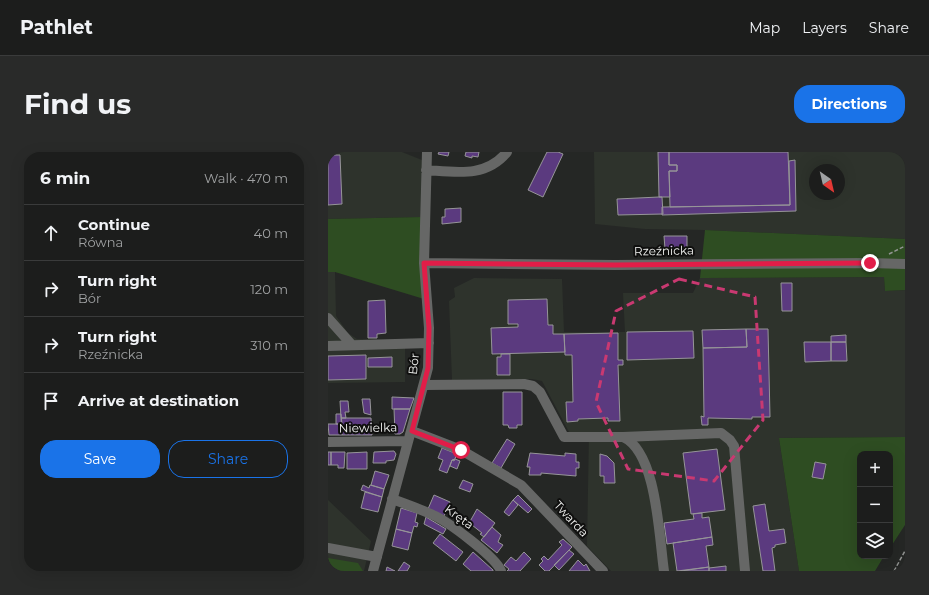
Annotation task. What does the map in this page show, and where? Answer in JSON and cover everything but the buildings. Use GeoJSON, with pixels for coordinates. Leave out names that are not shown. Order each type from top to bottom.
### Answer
{"type":"FeatureCollection","features":[{"type":"Feature","properties":{"kind":"street","name":"Bór"},"geometry":{"type":"LineString","coordinates":[[373,571],[428,368],[429,343],[424,263],[427,152]]}},
{"type":"Feature","properties":{"kind":"street"},"geometry":{"type":"LineString","coordinates":[[426,170],[471,172],[484,170],[494,165],[507,152]]}},
{"type":"Feature","properties":{"kind":"street","name":"Rzeźnicka"},"geometry":{"type":"LineString","coordinates":[[424,263],[615,265],[905,264]]}},
{"type":"Feature","properties":{"kind":"street"},"geometry":{"type":"LineString","coordinates":[[328,318],[352,345]]}},
{"type":"Feature","properties":{"kind":"street"},"geometry":{"type":"LineString","coordinates":[[328,346],[429,343]]}},
{"type":"Feature","properties":{"kind":"street"},"geometry":{"type":"LineString","coordinates":[[424,386],[524,384],[533,386],[540,392],[564,437],[623,437],[721,432],[734,446],[745,571]]}},
{"type":"Feature","properties":{"kind":"street","name":"Niewielka"},"geometry":{"type":"LineString","coordinates":[[328,442],[410,436]]}},
{"type":"Feature","properties":{"kind":"street","name":"Twarda"},"geometry":{"type":"LineString","coordinates":[[410,436],[461,450],[521,484],[603,571]]}},
{"type":"Feature","properties":{"kind":"street"},"geometry":{"type":"LineString","coordinates":[[623,437],[634,445],[644,461],[652,480],[664,571]]}},
{"type":"Feature","properties":{"kind":"street","name":"Kręta"},"geometry":{"type":"LineString","coordinates":[[392,499],[433,515],[444,521],[495,561],[501,571]]}},
{"type":"Feature","properties":{"kind":"street"},"geometry":{"type":"LineString","coordinates":[[328,548],[376,557]]}},
{"type":"Feature","properties":{"kind":"path"},"geometry":{"type":"LineString","coordinates":[[894,571],[905,550]]}},
{"type":"Feature","properties":{"kind":"highlighted area"},"geometry":{"type":"Polygon","coordinates":[[[679,279],[755,297],[763,420],[714,481],[628,469],[596,402],[616,311],[679,279]]]}},
{"type":"Feature","properties":{"kind":"shaded area"},"geometry":{"type":"Polygon","coordinates":[[[328,152],[402,152],[422,160],[422,217],[328,219],[328,152]]]}},
{"type":"Feature","properties":{"kind":"shaded area"},"geometry":{"type":"Polygon","coordinates":[[[594,152],[905,152],[905,239],[705,230],[645,229],[595,224],[594,152]]]}},
{"type":"Feature","properties":{"kind":"shaded area"},"geometry":{"type":"Polygon","coordinates":[[[328,272],[335,272],[336,316],[348,333],[357,339],[405,340],[405,382],[328,383],[328,272]]]}},
{"type":"Feature","properties":{"kind":"shaded area"},"geometry":{"type":"Polygon","coordinates":[[[884,277],[885,291],[905,290],[905,437],[779,438],[799,571],[611,571],[587,546],[589,432],[569,432],[542,381],[532,379],[452,380],[449,301],[455,297],[454,288],[474,278],[562,279],[564,332],[625,332],[623,293],[693,293],[700,278],[884,277]]]}},
{"type":"Feature","properties":{"kind":"shaded area"},"geometry":{"type":"Polygon","coordinates":[[[328,500],[371,541],[364,571],[328,571],[328,500]]]}},
{"type":"Feature","properties":{"kind":"green space"},"geometry":{"type":"Polygon","coordinates":[[[422,217],[424,299],[335,272],[328,272],[328,219],[422,217]]]}},
{"type":"Feature","properties":{"kind":"green space"},"geometry":{"type":"Polygon","coordinates":[[[705,230],[905,239],[905,290],[885,291],[884,277],[700,278],[705,230]]]}},
{"type":"Feature","properties":{"kind":"green space"},"geometry":{"type":"Polygon","coordinates":[[[905,437],[905,525],[893,543],[893,451],[857,451],[857,559],[882,559],[875,571],[799,571],[779,438],[905,437]]]}},
{"type":"Feature","properties":{"kind":"green space"},"geometry":{"type":"Polygon","coordinates":[[[328,558],[358,563],[363,571],[328,571],[328,558]]]}},
{"type":"Feature","properties":{"kind":"route"},"geometry":{"type":"LineString","coordinates":[[461,450],[412,431],[428,368],[429,328],[424,263],[615,265],[870,263]]}}]}
